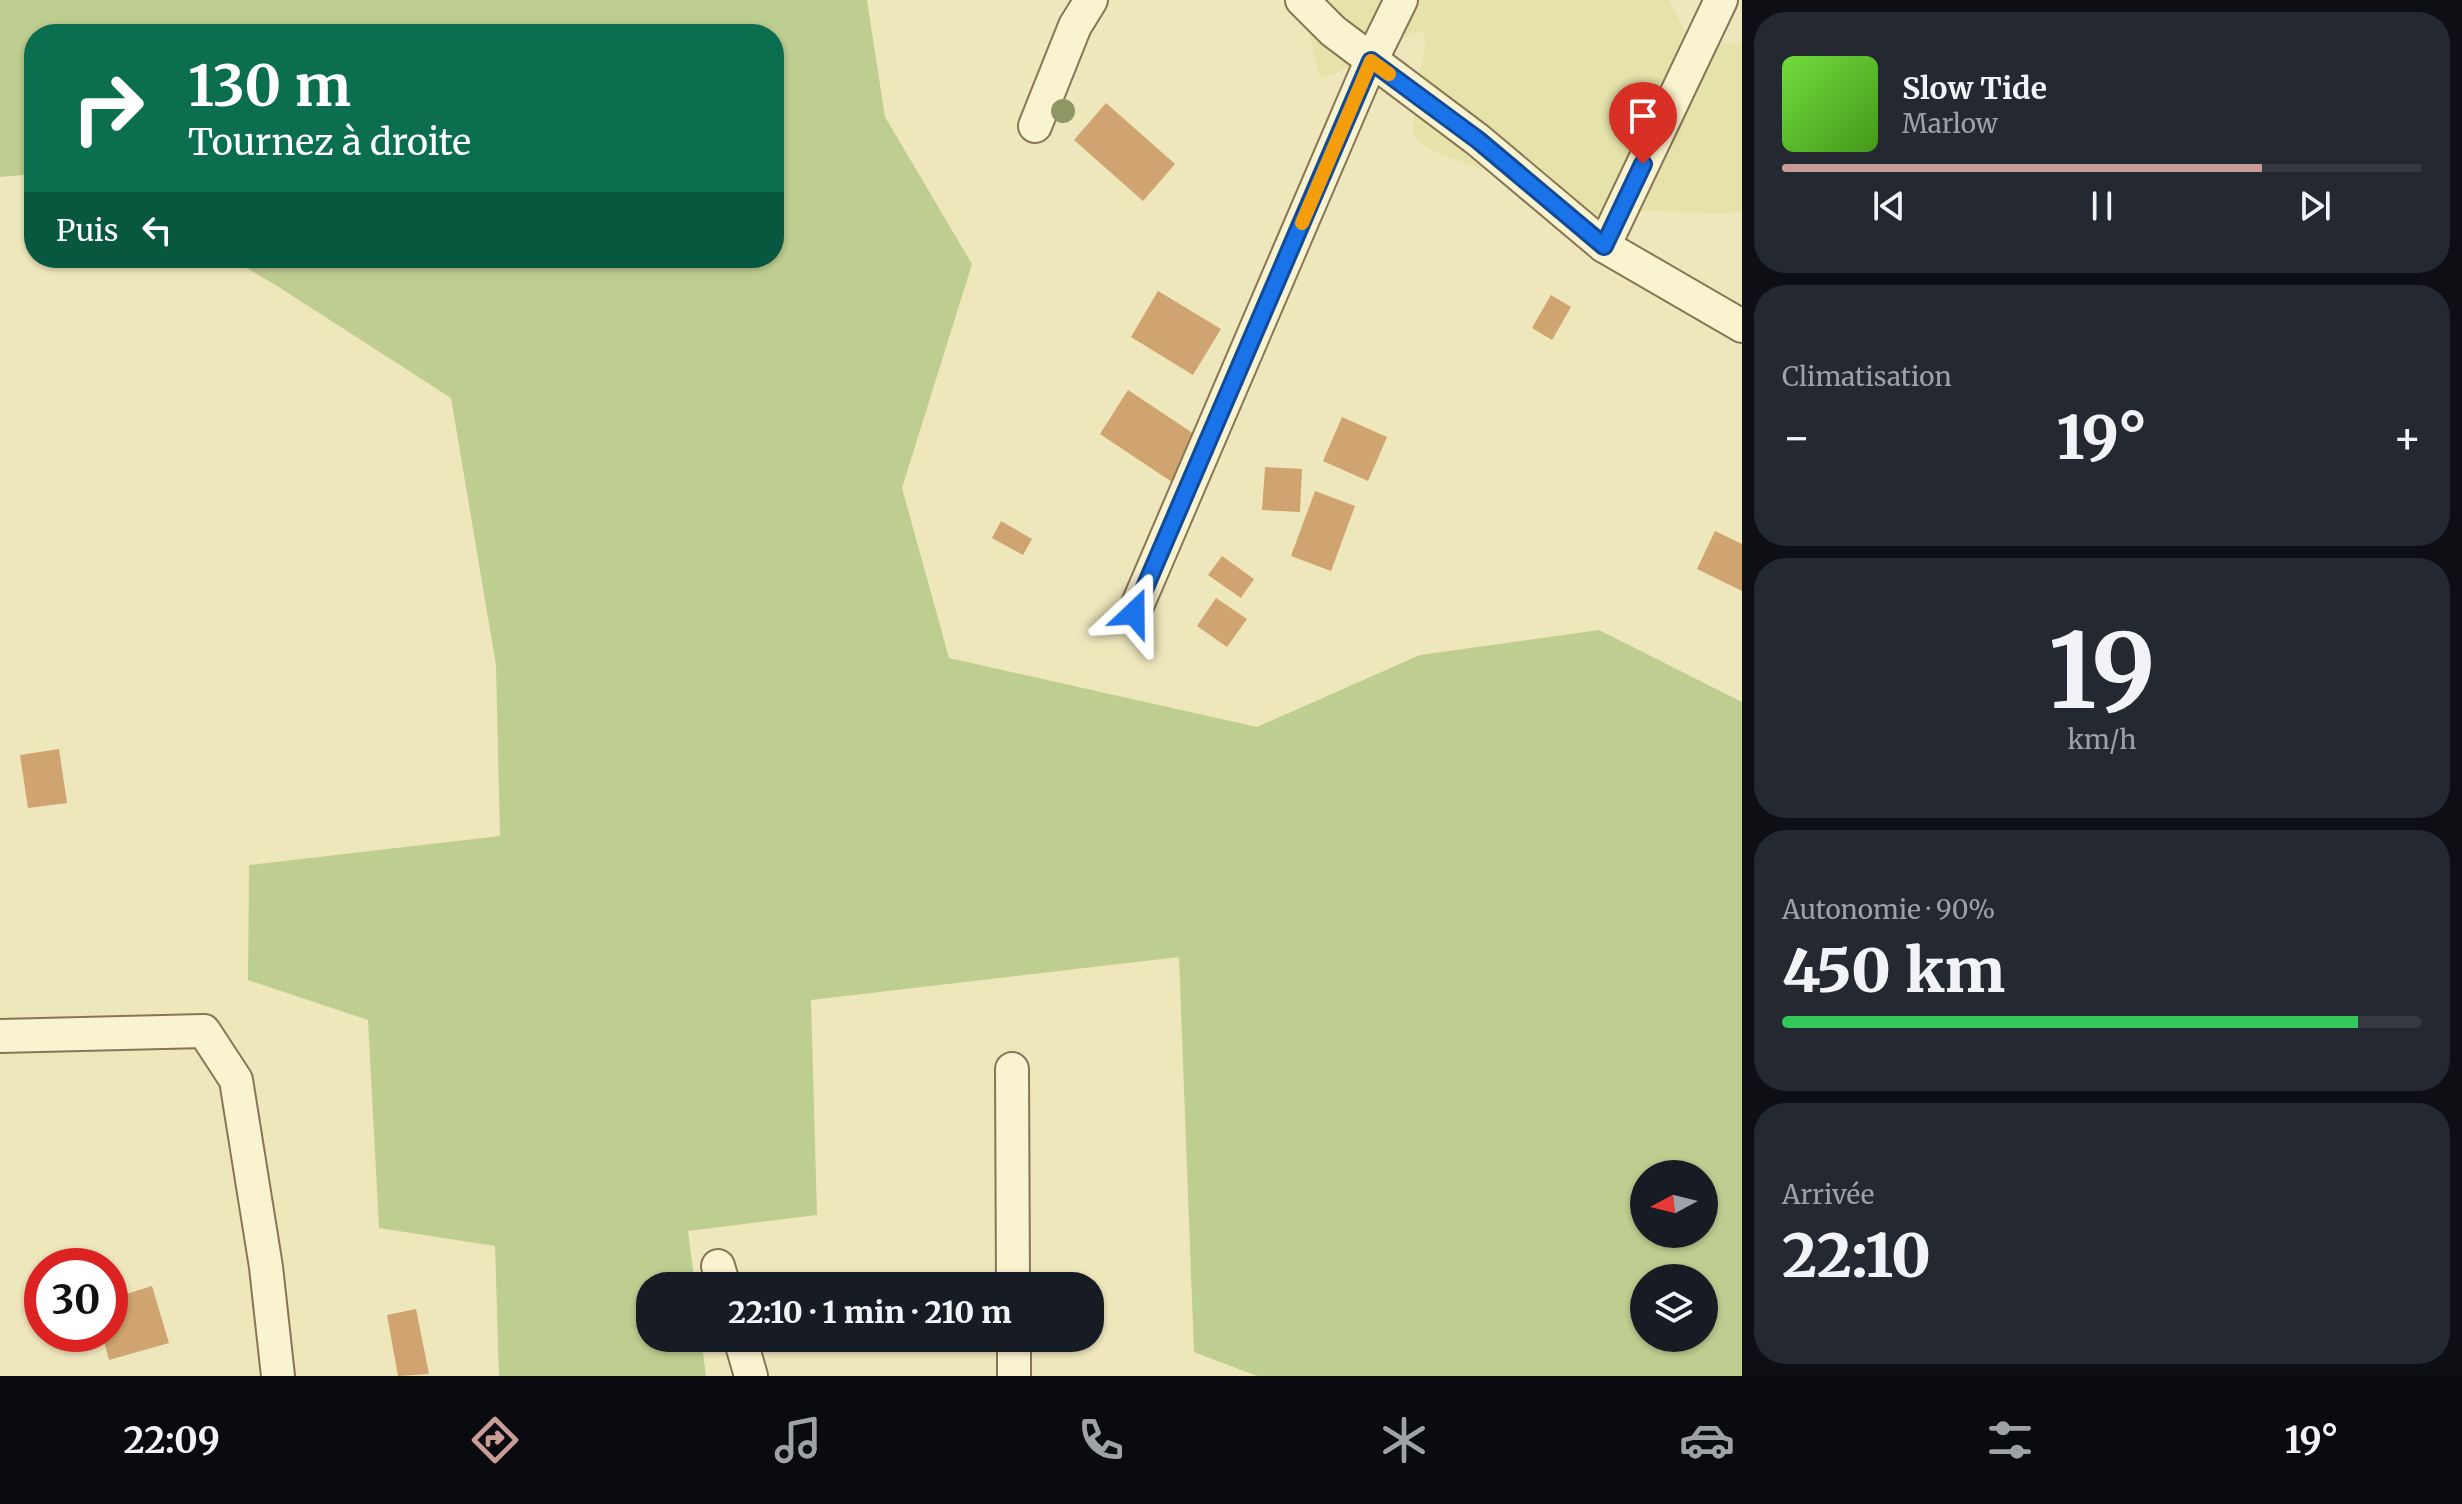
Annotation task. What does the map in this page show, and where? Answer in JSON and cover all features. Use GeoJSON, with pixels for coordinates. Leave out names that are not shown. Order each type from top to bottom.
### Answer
{"type":"FeatureCollection","features":[{"type":"Feature","properties":{"kind":"street"},"geometry":{"type":"LineString","coordinates":[[1035,126],[1075,26],[1091,0]]}},
{"type":"Feature","properties":{"kind":"street"},"geometry":{"type":"LineString","coordinates":[[1302,0],[1333,31],[1478,140],[1604,246],[1742,326]]}},
{"type":"Feature","properties":{"kind":"street"},"geometry":{"type":"LineString","coordinates":[[1134,613],[1371,61],[1401,0]]}},
{"type":"Feature","properties":{"kind":"street"},"geometry":{"type":"LineString","coordinates":[[1604,246],[1721,0]]}},
{"type":"Feature","properties":{"kind":"street"},"geometry":{"type":"LineString","coordinates":[[0,1036],[204,1031],[236,1080],[266,1267],[278,1376]]}},
{"type":"Feature","properties":{"kind":"street"},"geometry":{"type":"LineString","coordinates":[[1012,1069],[1013,1272]]}},
{"type":"Feature","properties":{"kind":"street"},"geometry":{"type":"LineString","coordinates":[[744,1352],[751,1376]]}},
{"type":"Feature","properties":{"kind":"street"},"geometry":{"type":"LineString","coordinates":[[1014,1352],[1014,1376]]}},
{"type":"Feature","properties":{"kind":"shaded area"},"geometry":{"type":"Polygon","coordinates":[[[1293,0],[1669,0],[1688,37],[1700,47],[1742,42],[1742,211],[1720,214],[1648,210],[1609,217],[1573,215],[1514,180],[1445,156],[1425,146],[1413,131],[1419,73],[1426,45],[1424,32],[1414,33],[1334,74],[1320,78],[1307,25],[1293,0]]]}},
{"type":"Feature","properties":{"kind":"green space"},"geometry":{"type":"Polygon","coordinates":[[[0,0],[867,0],[885,117],[972,264],[902,488],[949,658],[1257,727],[1420,655],[1599,630],[1742,702],[1742,1376],[1257,1376],[1194,1352],[1179,957],[811,1000],[817,1215],[688,1231],[693,1272],[636,1272],[636,1352],[703,1352],[706,1376],[499,1376],[495,1246],[379,1228],[368,1020],[248,980],[249,865],[500,836],[496,665],[451,398],[246,268],[784,268],[784,24],[24,24],[24,175],[0,177],[0,0]]]}},
{"type":"Feature","properties":{"kind":"building"},"geometry":{"type":"Polygon","coordinates":[[[1106,103],[1175,164],[1143,201],[1074,140],[1106,103]]]}},
{"type":"Feature","properties":{"kind":"building"},"geometry":{"type":"Polygon","coordinates":[[[1158,291],[1221,329],[1193,375],[1131,337],[1158,291]]]}},
{"type":"Feature","properties":{"kind":"building"},"geometry":{"type":"Polygon","coordinates":[[[1551,295],[1571,307],[1552,340],[1532,328],[1551,295]]]}},
{"type":"Feature","properties":{"kind":"building"},"geometry":{"type":"Polygon","coordinates":[[[1128,390],[1203,440],[1175,484],[1100,434],[1128,390]]]}},
{"type":"Feature","properties":{"kind":"building"},"geometry":{"type":"Polygon","coordinates":[[[1342,417],[1387,437],[1368,481],[1323,461],[1342,417]]]}},
{"type":"Feature","properties":{"kind":"building"},"geometry":{"type":"Polygon","coordinates":[[[1265,467],[1302,469],[1300,512],[1262,510],[1265,467]]]}},
{"type":"Feature","properties":{"kind":"building"},"geometry":{"type":"Polygon","coordinates":[[[1315,491],[1355,506],[1331,571],[1291,556],[1315,491]]]}},
{"type":"Feature","properties":{"kind":"building"},"geometry":{"type":"Polygon","coordinates":[[[1001,521],[1032,539],[1023,555],[992,538],[1001,521]]]}},
{"type":"Feature","properties":{"kind":"building"},"geometry":{"type":"Polygon","coordinates":[[[1715,531],[1742,544],[1742,591],[1697,569],[1715,531]]]}},
{"type":"Feature","properties":{"kind":"building"},"geometry":{"type":"Polygon","coordinates":[[[1222,556],[1254,579],[1241,598],[1208,575],[1222,556]]]}},
{"type":"Feature","properties":{"kind":"building"},"geometry":{"type":"Polygon","coordinates":[[[1216,598],[1247,619],[1227,647],[1197,626],[1216,598]]]}},
{"type":"Feature","properties":{"kind":"building"},"geometry":{"type":"Polygon","coordinates":[[[59,749],[67,803],[28,808],[20,755],[59,749]]]}},
{"type":"Feature","properties":{"kind":"building"},"geometry":{"type":"Polygon","coordinates":[[[152,1286],[169,1343],[109,1360],[107,1352],[128,1352],[128,1293],[152,1286]]]}},
{"type":"Feature","properties":{"kind":"building"},"geometry":{"type":"Polygon","coordinates":[[[416,1309],[429,1374],[398,1376],[387,1315],[416,1309]]]}},
{"type":"Feature","properties":{"kind":"slow traffic"},"geometry":{"type":"LineString","coordinates":[[1302,223],[1371,61],[1389,74]]}},
{"type":"Feature","properties":{"kind":"route"},"geometry":{"type":"LineString","coordinates":[[1134,613],[1371,61],[1478,140],[1604,246],[1643,164]]}}]}
